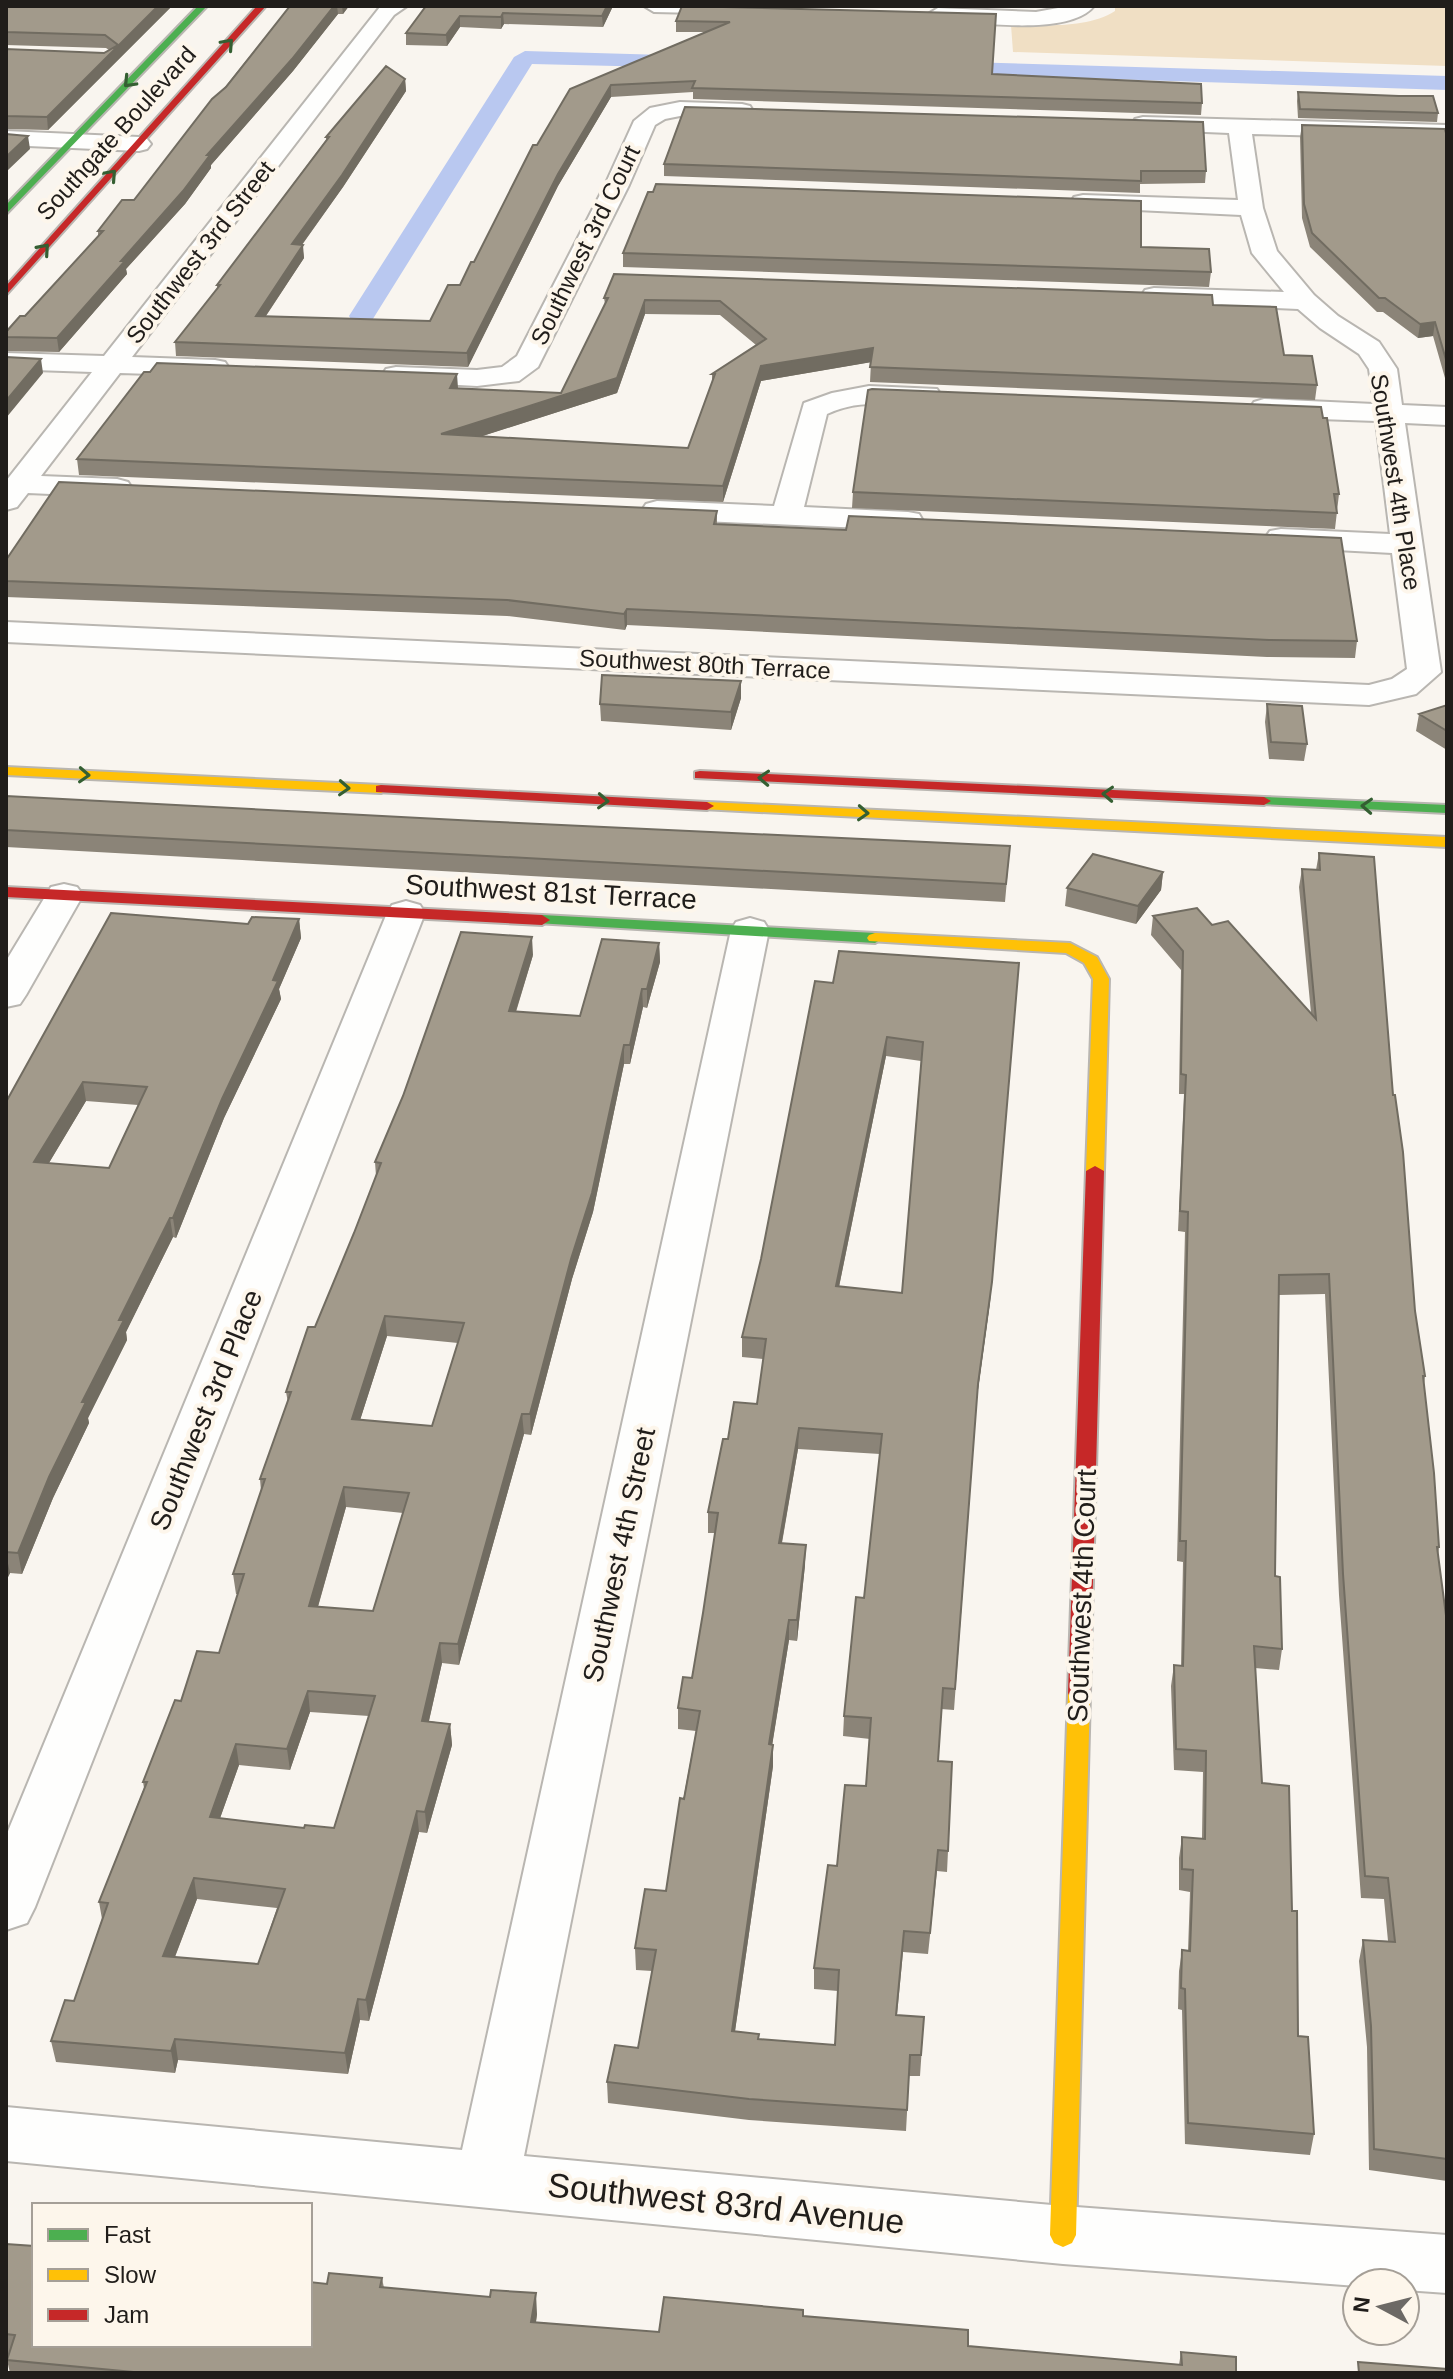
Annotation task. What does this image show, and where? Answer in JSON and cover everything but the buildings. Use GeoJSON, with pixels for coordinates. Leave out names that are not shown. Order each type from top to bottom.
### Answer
{"type":"FeatureCollection","features":[{"type":"Feature","properties":{"kind":"street","name":"Southgate Boulevard"},"geometry":{"type":"LineString","coordinates":[[6,211],[203,6]]}},
{"type":"Feature","properties":{"kind":"street","name":"Southgate Boulevard"},"geometry":{"type":"LineString","coordinates":[[6,292],[262,6]]}},
{"type":"Feature","properties":{"kind":"street","name":"Southwest 3rd Street"},"geometry":{"type":"LineString","coordinates":[[13,493],[387,11],[397,6]]}},
{"type":"Feature","properties":{"kind":"street"},"geometry":{"type":"LineString","coordinates":[[654,6],[765,9]]}},
{"type":"Feature","properties":{"kind":"street"},"geometry":{"type":"LineString","coordinates":[[923,13],[1049,17],[1077,10]]}},
{"type":"Feature","properties":{"kind":"street","name":"Southwest 3rd Court"},"geometry":{"type":"LineString","coordinates":[[366,373],[477,378],[509,375],[528,361],[617,185],[645,121],[658,113],[680,109],[757,111]]}},
{"type":"Feature","properties":{"kind":"street"},"geometry":{"type":"LineString","coordinates":[[1115,123],[1447,132]]}},
{"type":"Feature","properties":{"kind":"street","name":"Southwest 4th Place"},"geometry":{"type":"LineString","coordinates":[[1240,127],[1251,208],[1265,253],[1305,301],[1329,322],[1369,348],[1383,369],[1424,672],[1404,687]]}},
{"type":"Feature","properties":{"kind":"street"},"geometry":{"type":"LineString","coordinates":[[6,138],[139,144]]}},
{"type":"Feature","properties":{"kind":"street"},"geometry":{"type":"LineString","coordinates":[[617,185],[649,186]]}},
{"type":"Feature","properties":{"kind":"street"},"geometry":{"type":"LineString","coordinates":[[1061,201],[1251,208]]}},
{"type":"Feature","properties":{"kind":"street"},"geometry":{"type":"LineString","coordinates":[[572,276],[604,277]]}},
{"type":"Feature","properties":{"kind":"street"},"geometry":{"type":"LineString","coordinates":[[1130,295],[1305,301]]}},
{"type":"Feature","properties":{"kind":"street"},"geometry":{"type":"LineString","coordinates":[[6,361],[240,369]]}},
{"type":"Feature","properties":{"kind":"street"},"geometry":{"type":"LineString","coordinates":[[787,515],[814,409],[834,399],[871,393],[950,396]]}},
{"type":"Feature","properties":{"kind":"street"},"geometry":{"type":"LineString","coordinates":[[1232,407],[1447,416]]}},
{"type":"Feature","properties":{"kind":"street"},"geometry":{"type":"LineString","coordinates":[[13,493],[145,489]]}},
{"type":"Feature","properties":{"kind":"street"},"geometry":{"type":"LineString","coordinates":[[631,509],[930,522]]}},
{"type":"Feature","properties":{"kind":"street"},"geometry":{"type":"LineString","coordinates":[[1248,537],[1407,544]]}},
{"type":"Feature","properties":{"kind":"street","name":"Southwest 80th Terrace"},"geometry":{"type":"LineString","coordinates":[[6,632],[1369,695],[1404,687]]}},
{"type":"Feature","properties":{"kind":"street"},"geometry":{"type":"LineString","coordinates":[[6,771],[1447,820]]}},
{"type":"Feature","properties":{"kind":"street"},"geometry":{"type":"LineString","coordinates":[[686,774],[1447,820]]}},
{"type":"Feature","properties":{"kind":"street","name":"Southwest 81st Terrace"},"geometry":{"type":"LineString","coordinates":[[6,892],[1070,948],[1091,960]]}},
{"type":"Feature","properties":{"kind":"street"},"geometry":{"type":"LineString","coordinates":[[6,995],[64,895]]}},
{"type":"Feature","properties":{"kind":"street","name":"Southwest 3rd Place"},"geometry":{"type":"LineString","coordinates":[[6,1907],[406,913]]}},
{"type":"Feature","properties":{"kind":"street","name":"Southwest 4th Street"},"geometry":{"type":"LineString","coordinates":[[487,2180],[750,930]]}},
{"type":"Feature","properties":{"kind":"street","name":"Southwest 4th Court"},"geometry":{"type":"LineString","coordinates":[[1063,2235],[1101,979],[1091,960]]}},
{"type":"Feature","properties":{"kind":"street","name":"Southwest 83rd Avenue"},"geometry":{"type":"LineString","coordinates":[[6,2134],[1063,2235],[1447,2264]]}},
{"type":"Feature","properties":{"kind":"shaded area"},"geometry":{"type":"Polygon","coordinates":[[[1115,6],[1447,6],[1447,66],[1013,52],[1011,25],[1092,21],[1115,11],[1115,6]]]}},
{"type":"Feature","properties":{"kind":"waterway"},"geometry":{"type":"LineString","coordinates":[[362,316],[525,57],[700,62]]}},
{"type":"Feature","properties":{"kind":"waterway"},"geometry":{"type":"LineString","coordinates":[[933,68],[1447,83]]}},
{"type":"Feature","properties":{"kind":"traffic: fast"},"geometry":{"type":"LineString","coordinates":[[6,211],[203,6]]}},
{"type":"Feature","properties":{"kind":"traffic: fast"},"geometry":{"type":"LineString","coordinates":[[1264,801],[1447,809]]}},
{"type":"Feature","properties":{"kind":"traffic: fast"},"geometry":{"type":"LineString","coordinates":[[542,920],[875,938]]}},
{"type":"Feature","properties":{"kind":"traffic: slow"},"geometry":{"type":"LineString","coordinates":[[6,771],[381,789]]}},
{"type":"Feature","properties":{"kind":"traffic: slow"},"geometry":{"type":"LineString","coordinates":[[707,806],[1447,842]]}},
{"type":"Feature","properties":{"kind":"traffic: slow"},"geometry":{"type":"LineString","coordinates":[[875,938],[1070,948],[1091,960],[1101,979],[1095,1171]]}},
{"type":"Feature","properties":{"kind":"traffic: slow"},"geometry":{"type":"LineString","coordinates":[[1063,2235],[1079,1693]]}},
{"type":"Feature","properties":{"kind":"traffic: jam"},"geometry":{"type":"LineString","coordinates":[[6,292],[262,6]]}},
{"type":"Feature","properties":{"kind":"traffic: jam"},"geometry":{"type":"LineString","coordinates":[[700,775],[1264,801]]}},
{"type":"Feature","properties":{"kind":"traffic: jam"},"geometry":{"type":"LineString","coordinates":[[381,789],[707,806]]}},
{"type":"Feature","properties":{"kind":"traffic: jam"},"geometry":{"type":"LineString","coordinates":[[6,892],[542,920]]}},
{"type":"Feature","properties":{"kind":"traffic: jam"},"geometry":{"type":"LineString","coordinates":[[1079,1693],[1095,1171]]}}]}
